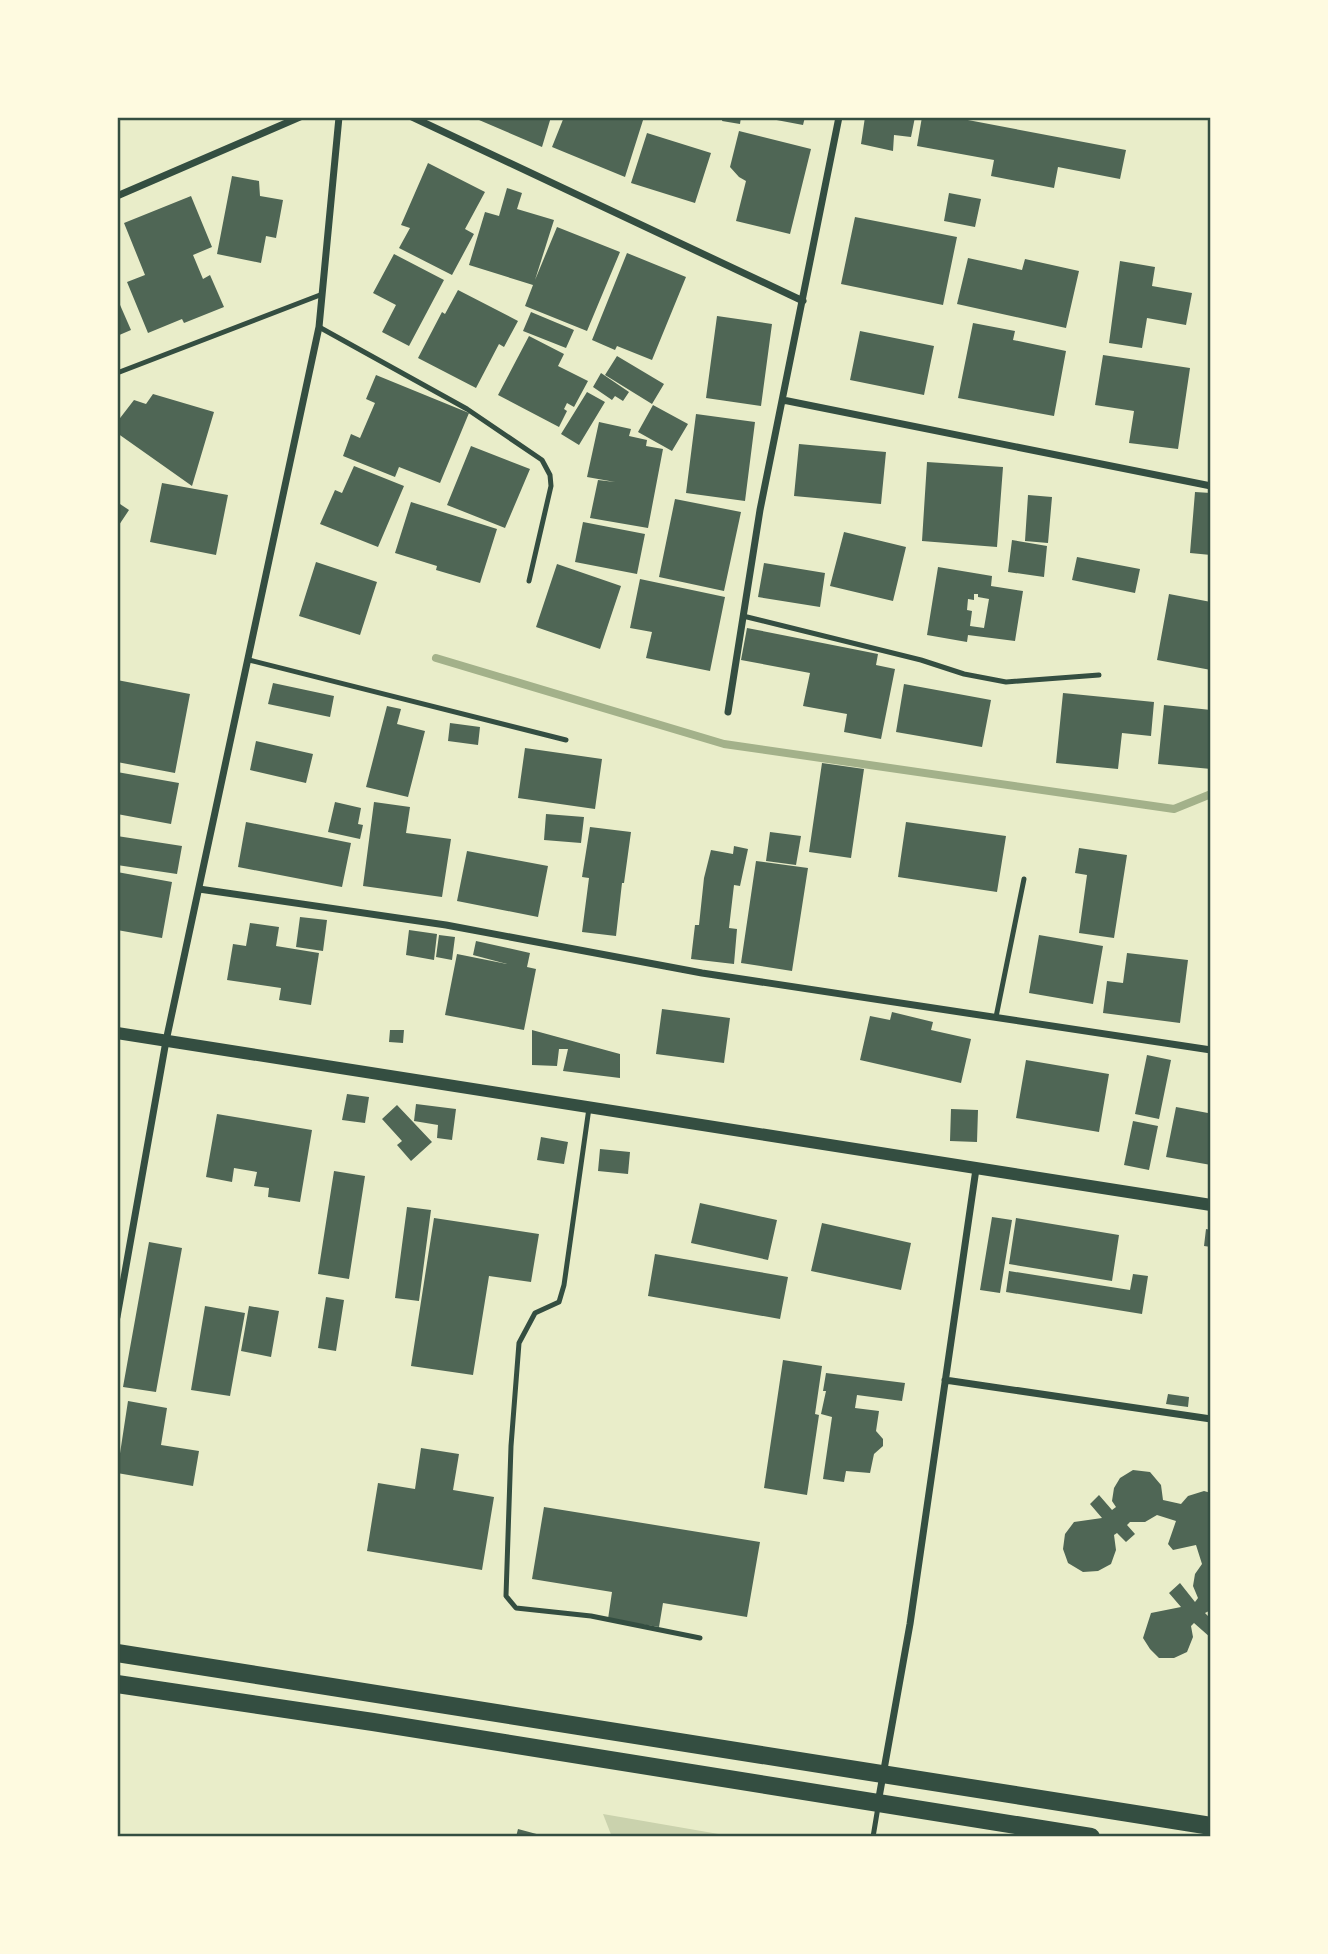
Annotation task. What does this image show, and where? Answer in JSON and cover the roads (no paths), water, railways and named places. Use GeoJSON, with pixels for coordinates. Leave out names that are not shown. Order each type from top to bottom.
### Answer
{"type":"FeatureCollection","features":[{"type":"Feature","properties":{"kind":"main road"},"geometry":{"type":"LineString","coordinates":[[117,1653],[1211,1826]]}},
{"type":"Feature","properties":{"kind":"main road"},"geometry":{"type":"LineString","coordinates":[[117,1684],[373,1722],[1091,1837]]}},
{"type":"Feature","properties":{"kind":"street"},"geometry":{"type":"LineString","coordinates":[[117,196],[299,117]]}},
{"type":"Feature","properties":{"kind":"street"},"geometry":{"type":"LineString","coordinates":[[117,1317],[166,1041],[319,327],[338,117]]}},
{"type":"Feature","properties":{"kind":"street"},"geometry":{"type":"LineString","coordinates":[[412,117],[803,301]]}},
{"type":"Feature","properties":{"kind":"street"},"geometry":{"type":"LineString","coordinates":[[728,712],[760,510],[839,117]]}},
{"type":"Feature","properties":{"kind":"street"},"geometry":{"type":"LineString","coordinates":[[783,400],[1211,486]]}},
{"type":"Feature","properties":{"kind":"street"},"geometry":{"type":"LineString","coordinates":[[199,889],[446,925],[702,973],[1211,1050]]}},
{"type":"Feature","properties":{"kind":"street"},"geometry":{"type":"LineString","coordinates":[[117,1033],[1211,1205]]}},
{"type":"Feature","properties":{"kind":"street"},"geometry":{"type":"LineString","coordinates":[[878,1804],[910,1624],[976,1169]]}},
{"type":"Feature","properties":{"kind":"street"},"geometry":{"type":"LineString","coordinates":[[945,1380],[1211,1419]]}},
{"type":"Feature","properties":{"kind":"lane"},"geometry":{"type":"LineString","coordinates":[[117,373],[320,295]]}},
{"type":"Feature","properties":{"kind":"lane"},"geometry":{"type":"LineString","coordinates":[[319,327],[467,409],[542,460],[550,475],[551,486],[529,581]]}},
{"type":"Feature","properties":{"kind":"lane"},"geometry":{"type":"LineString","coordinates":[[743,616],[921,660],[964,674],[1006,682],[1099,674]]}},
{"type":"Feature","properties":{"kind":"lane"},"geometry":{"type":"LineString","coordinates":[[248,660],[566,740]]}},
{"type":"Feature","properties":{"kind":"lane"},"geometry":{"type":"LineString","coordinates":[[996,1017],[1024,879]]}},
{"type":"Feature","properties":{"kind":"lane"},"geometry":{"type":"LineString","coordinates":[[589,1108],[564,1285],[559,1302],[536,1312],[519,1343],[506,1596],[516,1608],[591,1616],[700,1638]]}},
{"type":"Feature","properties":{"kind":"lane"},"geometry":{"type":"LineString","coordinates":[[873,1837],[878,1804]]}},
{"type":"Feature","properties":{"kind":"waterway"},"geometry":{"type":"LineString","coordinates":[[436,658],[724,744],[1174,809],[1211,794]]}}]}
